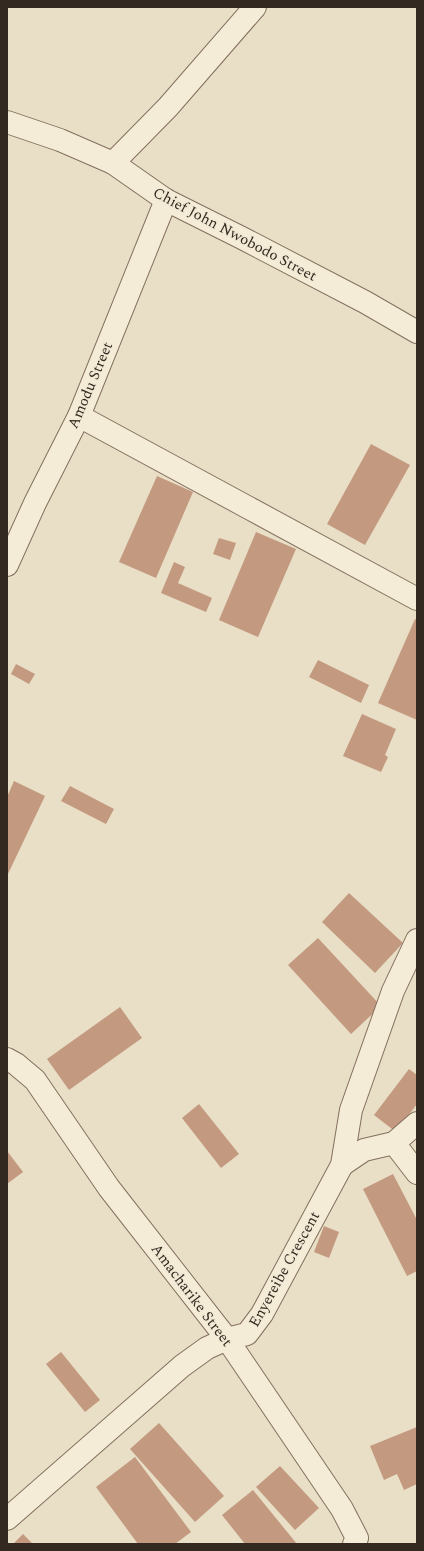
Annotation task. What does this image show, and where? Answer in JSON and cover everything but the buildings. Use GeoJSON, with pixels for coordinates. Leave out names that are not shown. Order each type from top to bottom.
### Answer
{"type":"FeatureCollection","features":[{"type":"Feature","properties":{"kind":"street"},"geometry":{"type":"LineString","coordinates":[[113,163],[168,107],[255,7]]}},
{"type":"Feature","properties":{"kind":"street","name":"Chief John Nwobodo Street"},"geometry":{"type":"LineString","coordinates":[[7,122],[60,140],[113,163],[166,200],[365,302],[417,332]]}},
{"type":"Feature","properties":{"kind":"street","name":"Amodu Street"},"geometry":{"type":"LineString","coordinates":[[7,565],[79,416],[166,200]]}},
{"type":"Feature","properties":{"kind":"street"},"geometry":{"type":"LineString","coordinates":[[79,416],[417,599]]}},
{"type":"Feature","properties":{"kind":"street","name":"Enyereibe Crescent"},"geometry":{"type":"LineString","coordinates":[[7,1520],[182,1366],[207,1348],[227,1339],[247,1334],[262,1314],[342,1166],[351,1110],[393,991],[417,940]]}},
{"type":"Feature","properties":{"kind":"street","name":"Amacharike Street"},"geometry":{"type":"LineString","coordinates":[[7,1060],[16,1064],[35,1080],[109,1188],[227,1339],[342,1508],[357,1538],[354,1544]]}},
{"type":"Feature","properties":{"kind":"street"},"geometry":{"type":"LineString","coordinates":[[342,1166],[364,1150],[394,1143],[417,1123]]}},
{"type":"Feature","properties":{"kind":"street"},"geometry":{"type":"LineString","coordinates":[[394,1143],[417,1173]]}}]}
